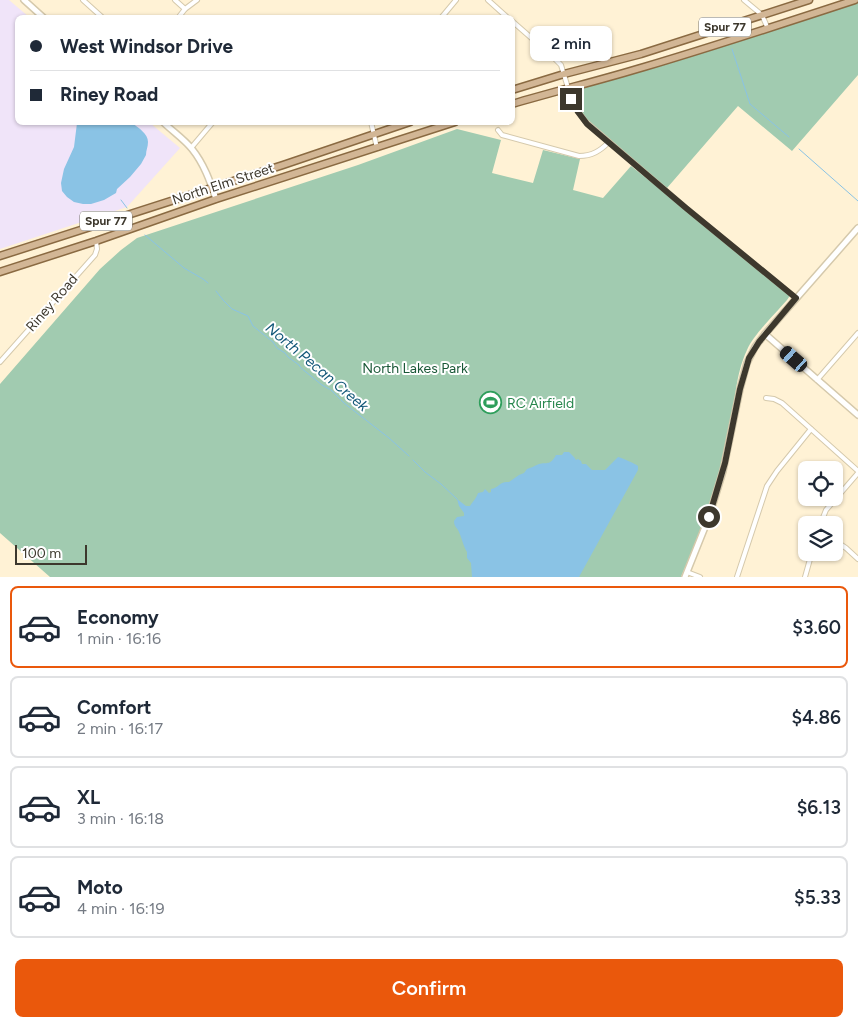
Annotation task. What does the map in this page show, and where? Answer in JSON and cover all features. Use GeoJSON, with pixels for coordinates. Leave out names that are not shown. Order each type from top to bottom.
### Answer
{"type":"FeatureCollection","features":[{"type":"Feature","properties":{"kind":"main road","name":"Spur 77"},"geometry":{"type":"LineString","coordinates":[[515,89],[641,54],[809,0]]}},
{"type":"Feature","properties":{"kind":"main road","name":"Spur 77"},"geometry":{"type":"LineString","coordinates":[[515,103],[644,67],[855,0]]}},
{"type":"Feature","properties":{"kind":"main road","name":"North Elm Street"},"geometry":{"type":"LineString","coordinates":[[0,256],[401,125]]}},
{"type":"Feature","properties":{"kind":"main road","name":"North Elm Street"},"geometry":{"type":"LineString","coordinates":[[0,272],[216,199],[446,125]]}},
{"type":"Feature","properties":{"kind":"street"},"geometry":{"type":"LineString","coordinates":[[24,0],[41,15]]}},
{"type":"Feature","properties":{"kind":"street"},"geometry":{"type":"LineString","coordinates":[[83,0],[100,15]]}},
{"type":"Feature","properties":{"kind":"street"},"geometry":{"type":"LineString","coordinates":[[175,0],[185,9]]}},
{"type":"Feature","properties":{"kind":"street"},"geometry":{"type":"LineString","coordinates":[[180,15],[197,0]]}},
{"type":"Feature","properties":{"kind":"street"},"geometry":{"type":"LineString","coordinates":[[444,15],[456,0]]}},
{"type":"Feature","properties":{"kind":"street"},"geometry":{"type":"LineString","coordinates":[[488,0],[505,15]]}},
{"type":"Feature","properties":{"kind":"street"},"geometry":{"type":"LineString","coordinates":[[744,0],[762,15],[768,29]]}},
{"type":"Feature","properties":{"kind":"street"},"geometry":{"type":"LineString","coordinates":[[515,24],[557,60],[562,67],[573,104],[587,124],[796,298]]}},
{"type":"Feature","properties":{"kind":"street"},"geometry":{"type":"LineString","coordinates":[[166,125],[191,148],[205,169],[216,199]]}},
{"type":"Feature","properties":{"kind":"street"},"geometry":{"type":"LineString","coordinates":[[191,148],[210,125]]}},
{"type":"Feature","properties":{"kind":"street"},"geometry":{"type":"LineString","coordinates":[[372,125],[377,148]]}},
{"type":"Feature","properties":{"kind":"street"},"geometry":{"type":"LineString","coordinates":[[498,130],[502,135],[578,156],[593,154],[601,150],[609,142]]}},
{"type":"Feature","properties":{"kind":"street"},"geometry":{"type":"LineString","coordinates":[[700,577],[686,575],[709,517],[723,471],[747,363],[765,334],[858,228]]}},
{"type":"Feature","properties":{"kind":"street","name":"Riney Road"},"geometry":{"type":"LineString","coordinates":[[0,362],[95,255],[97,249],[96,241]]}},
{"type":"Feature","properties":{"kind":"street"},"geometry":{"type":"LineString","coordinates":[[817,380],[858,333]]}},
{"type":"Feature","properties":{"kind":"street"},"geometry":{"type":"LineString","coordinates":[[765,334],[858,415]]}},
{"type":"Feature","properties":{"kind":"street"},"geometry":{"type":"LineString","coordinates":[[766,398],[782,403],[858,472],[826,510],[824,516]]}},
{"type":"Feature","properties":{"kind":"street"},"geometry":{"type":"LineString","coordinates":[[737,577],[767,486],[776,471],[811,429]]}},
{"type":"Feature","properties":{"kind":"street"},"geometry":{"type":"LineString","coordinates":[[843,545],[858,558]]}},
{"type":"Feature","properties":{"kind":"street"},"geometry":{"type":"LineString","coordinates":[[806,577],[810,561]]}},
{"type":"Feature","properties":{"kind":"shaded area"},"geometry":{"type":"Polygon","coordinates":[[[0,0],[9,0],[27,15],[15,15],[15,125],[152,125],[180,148],[127,207],[0,249],[0,0]]]}},
{"type":"Feature","properties":{"kind":"green space"},"geometry":{"type":"Polygon","coordinates":[[[858,2],[858,75],[792,151],[738,106],[667,188],[589,123],[575,104],[574,90],[679,60],[858,2]]]}},
{"type":"Feature","properties":{"kind":"green space","name":"North Lakes Park"},"geometry":{"type":"Polygon","coordinates":[[[457,129],[501,140],[492,173],[533,183],[543,150],[580,159],[573,190],[603,198],[631,166],[791,294],[755,337],[743,360],[717,483],[701,529],[681,577],[50,577],[0,533],[0,384],[100,269],[121,250],[137,238],[358,165],[457,129]]]}},
{"type":"Feature","properties":{"kind":"water"},"geometry":{"type":"Polygon","coordinates":[[[77,125],[135,125],[143,131],[148,139],[146,155],[141,164],[117,189],[116,193],[104,200],[91,204],[74,202],[62,191],[61,183],[64,169],[74,147],[77,125]]]}},
{"type":"Feature","properties":{"kind":"water"},"geometry":{"type":"Polygon","coordinates":[[[564,452],[569,452],[576,460],[578,459],[582,464],[586,464],[592,470],[605,470],[618,457],[638,466],[638,470],[579,577],[472,577],[471,563],[467,558],[467,552],[454,523],[457,517],[464,516],[457,499],[466,506],[470,506],[478,493],[483,492],[485,489],[489,493],[491,489],[509,482],[527,469],[539,464],[548,463],[556,455],[562,455],[564,452]]]}},
{"type":"Feature","properties":{"kind":"waterway"},"geometry":{"type":"LineString","coordinates":[[732,49],[750,104],[789,137]]}},
{"type":"Feature","properties":{"kind":"waterway"},"geometry":{"type":"LineString","coordinates":[[799,149],[858,201]]}},
{"type":"Feature","properties":{"kind":"waterway","name":"North Pecan Creek"},"geometry":{"type":"LineString","coordinates":[[121,200],[127,208]]}},
{"type":"Feature","properties":{"kind":"waterway","name":"North Pecan Creek"},"geometry":{"type":"LineString","coordinates":[[145,235],[184,268],[208,283]]}},
{"type":"Feature","properties":{"kind":"waterway","name":"North Pecan Creek"},"geometry":{"type":"LineString","coordinates":[[216,291],[232,309],[248,316],[253,326],[273,342],[277,348],[322,385],[331,390],[344,403],[409,456]]}},
{"type":"Feature","properties":{"kind":"waterway","name":"North Pecan Creek"},"geometry":{"type":"LineString","coordinates":[[413,460],[457,499]]}},
{"type":"Feature","properties":{"kind":"place","name":"RC Airfield"},"geometry":{"type":"Point","coordinates":[491,403]}},
{"type":"Feature","properties":{"kind":"route"},"geometry":{"type":"LineString","coordinates":[[571,99],[587,124],[796,298],[759,342],[747,363],[725,463],[709,517]]}}]}
